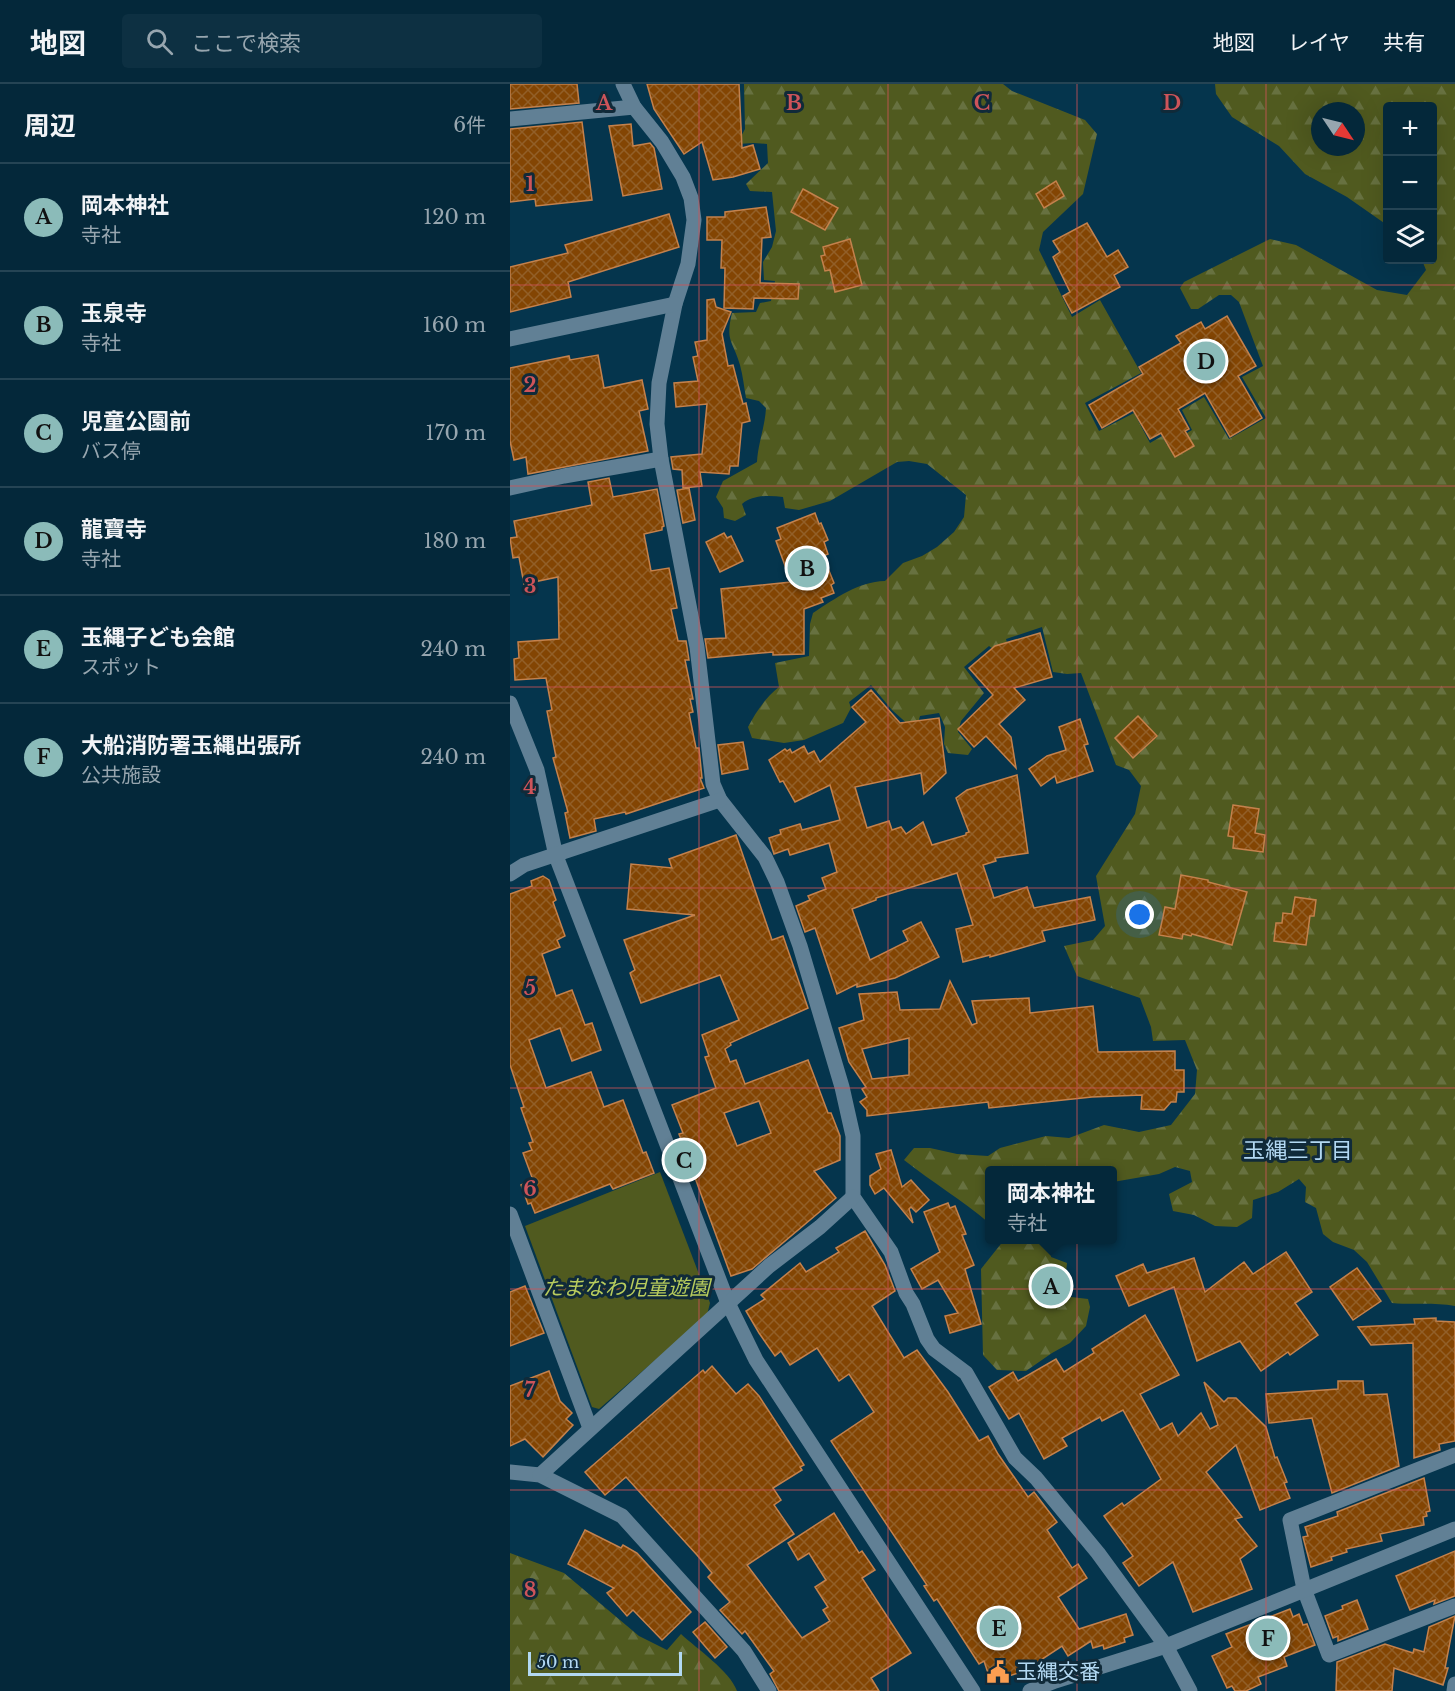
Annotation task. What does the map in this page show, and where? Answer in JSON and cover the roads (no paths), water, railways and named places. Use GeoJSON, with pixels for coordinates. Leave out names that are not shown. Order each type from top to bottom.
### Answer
{"type":"FeatureCollection","features":[{"type":"Feature","properties":{"kind":"street"},"geometry":{"type":"LineString","coordinates":[[623,84],[634,107],[671,157],[691,198],[694,220],[688,264],[675,304],[659,384],[657,424],[661,459],[694,627],[713,784],[720,800],[765,857],[777,882],[800,946],[842,1087],[853,1136],[853,1197],[891,1252],[906,1293],[927,1339],[934,1349],[966,1373],[1015,1458],[1036,1478],[1098,1553],[1166,1646],[1190,1691]]}},
{"type":"Feature","properties":{"kind":"street"},"geometry":{"type":"LineString","coordinates":[[510,119],[634,107]]}},
{"type":"Feature","properties":{"kind":"street"},"geometry":{"type":"LineString","coordinates":[[510,339],[675,304]]}},
{"type":"Feature","properties":{"kind":"street"},"geometry":{"type":"LineString","coordinates":[[510,488],[661,459]]}},
{"type":"Feature","properties":{"kind":"street"},"geometry":{"type":"LineString","coordinates":[[510,703],[537,770],[556,856],[728,1303],[756,1360],[973,1691]]}},
{"type":"Feature","properties":{"kind":"street"},"geometry":{"type":"LineString","coordinates":[[510,874],[524,865],[720,800]]}},
{"type":"Feature","properties":{"kind":"street"},"geometry":{"type":"LineString","coordinates":[[540,1475],[768,1266],[820,1227],[853,1197]]}},
{"type":"Feature","properties":{"kind":"street"},"geometry":{"type":"LineString","coordinates":[[510,1214],[590,1428]]}},
{"type":"Feature","properties":{"kind":"street"},"geometry":{"type":"LineString","coordinates":[[1455,1455],[1290,1520],[1304,1589],[1329,1655],[1455,1606]]}},
{"type":"Feature","properties":{"kind":"street"},"geometry":{"type":"LineString","coordinates":[[510,1472],[540,1475],[622,1516],[744,1651],[769,1691]]}},
{"type":"Feature","properties":{"kind":"street"},"geometry":{"type":"LineString","coordinates":[[1030,1691],[1166,1646],[1455,1528]]}},
{"type":"Feature","properties":{"kind":"street"},"geometry":{"type":"LineString","coordinates":[[1454,1691],[1455,1684]]}},
{"type":"Feature","properties":{"kind":"place","name":"龍寶寺"},"geometry":{"type":"Point","coordinates":[1206,361]}},
{"type":"Feature","properties":{"kind":"place","name":"玉泉寺"},"geometry":{"type":"Point","coordinates":[807,568]}},
{"type":"Feature","properties":{"kind":"place","name":"児童公園前"},"geometry":{"type":"Point","coordinates":[684,1160]}},
{"type":"Feature","properties":{"kind":"place","name":"岡本神社"},"geometry":{"type":"Point","coordinates":[1051,1286]}},
{"type":"Feature","properties":{"kind":"place","name":"玉縄子ども会館"},"geometry":{"type":"Point","coordinates":[999,1628]}},
{"type":"Feature","properties":{"kind":"place","name":"大船消防署玉縄出張所"},"geometry":{"type":"Point","coordinates":[1268,1638]}},
{"type":"Feature","properties":{"kind":"place","name":"玉縄交番"},"geometry":{"type":"Point","coordinates":[998,1672]}},
{"type":"Feature","properties":{"kind":"district","name":"玉縄三丁目"},"geometry":{"type":"Point","coordinates":[1298,1150]}},
{"type":"Feature","properties":{"kind":"park label","name":"たまなわ児童遊園"},"geometry":{"type":"Point","coordinates":[626,1288]}}]}
